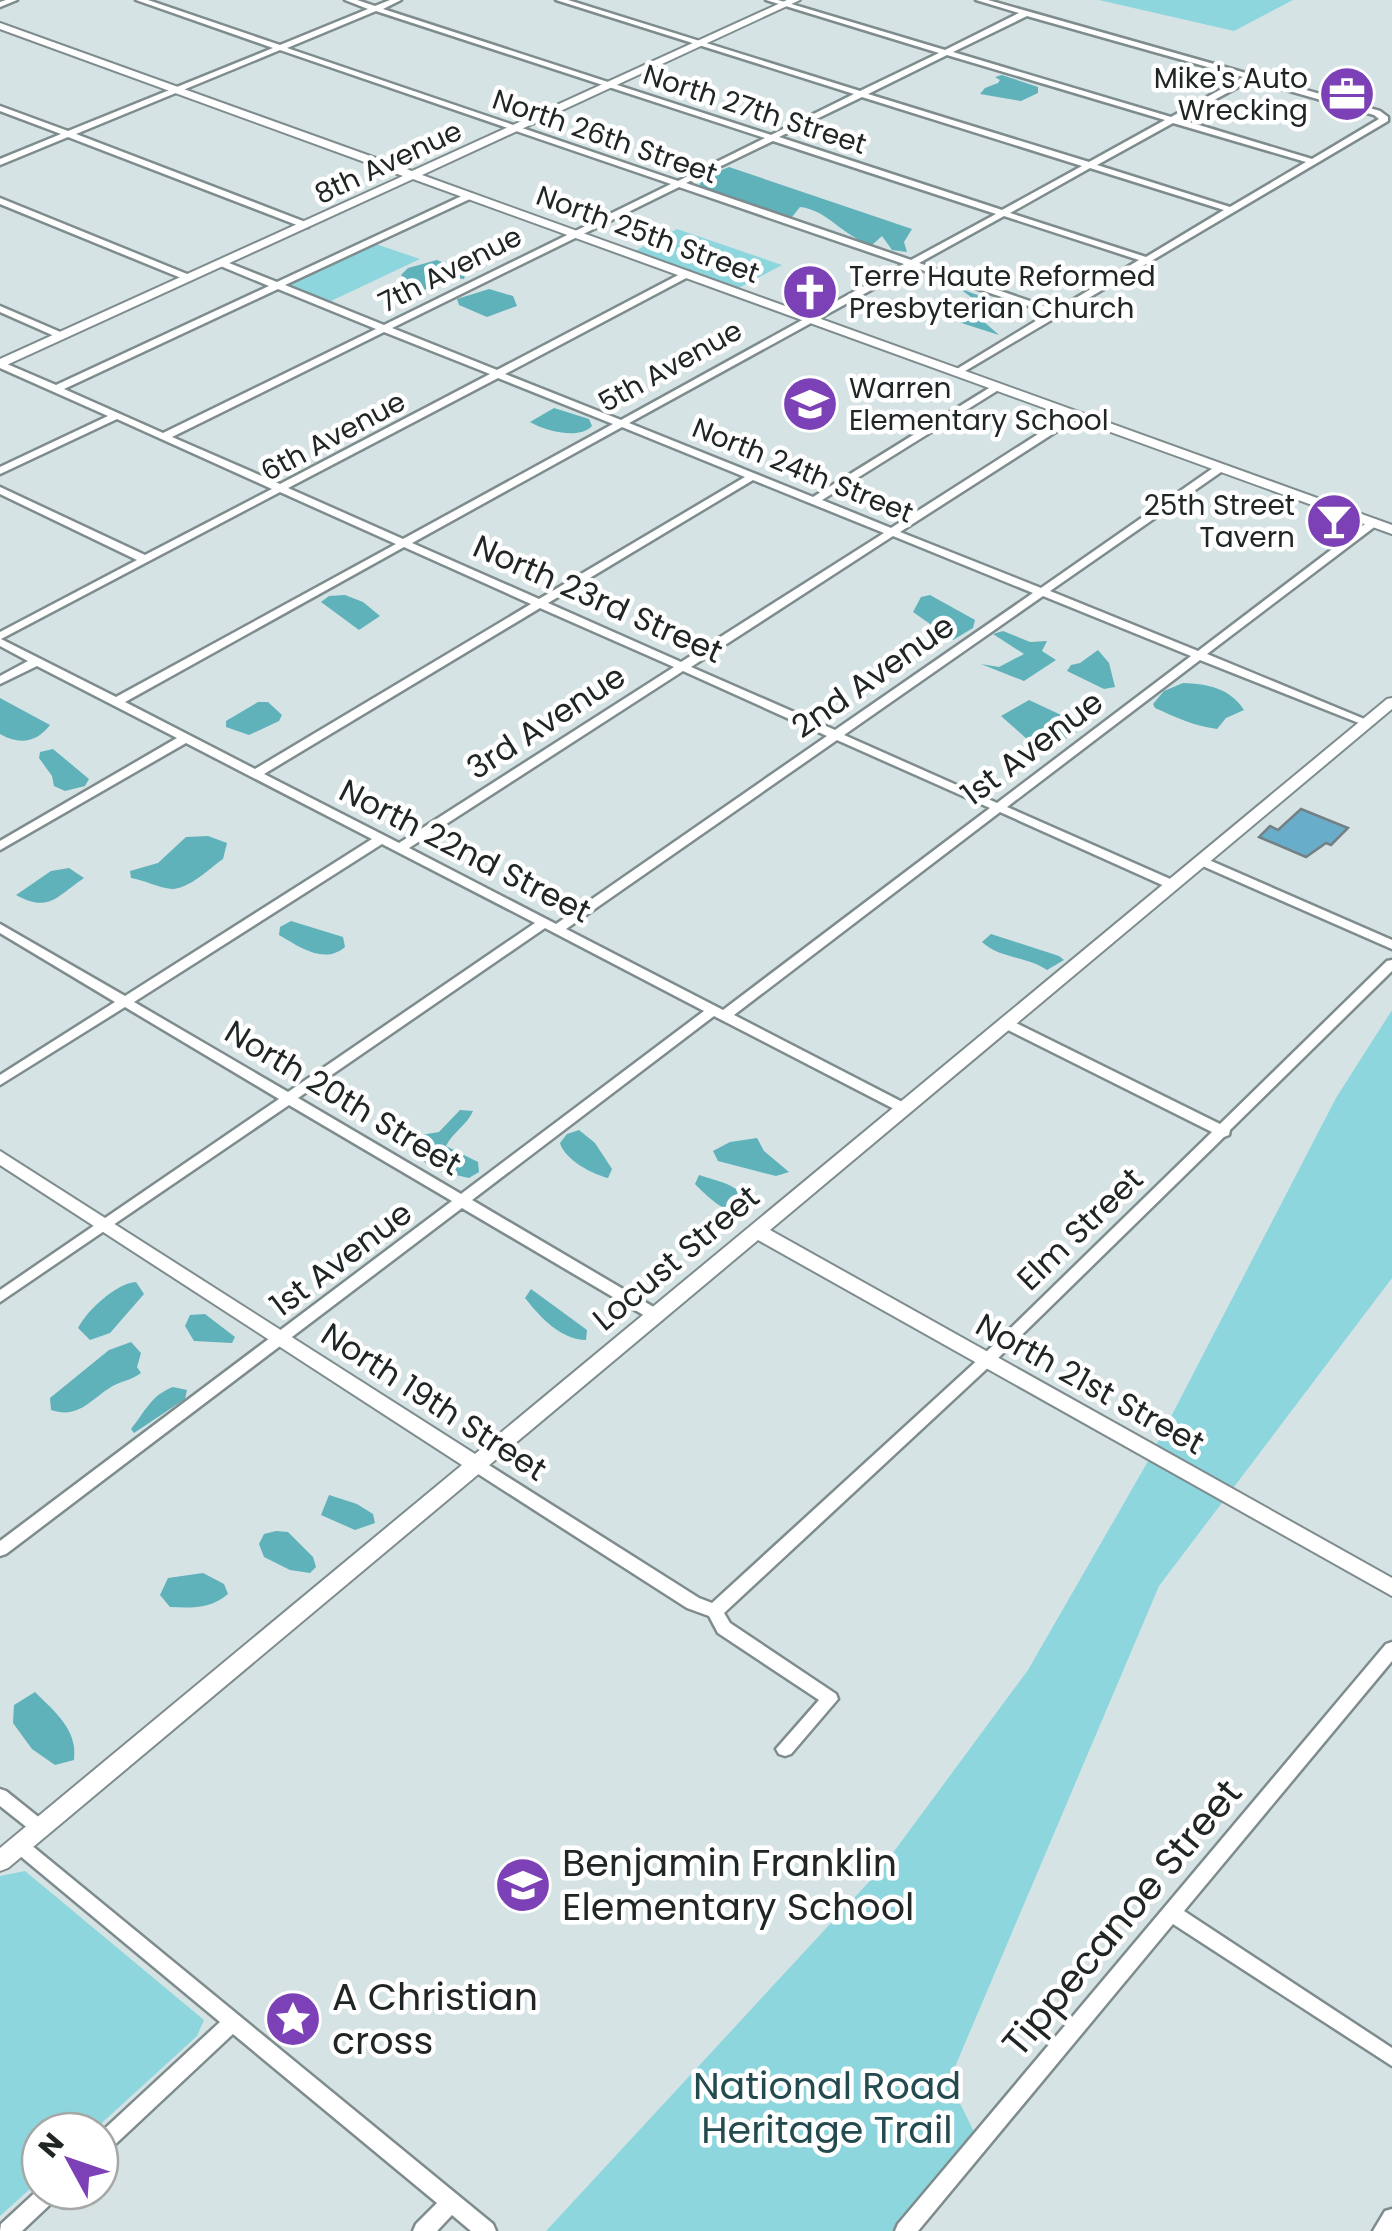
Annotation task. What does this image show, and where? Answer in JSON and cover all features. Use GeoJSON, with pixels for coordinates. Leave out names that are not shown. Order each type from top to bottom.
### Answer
{"type":"FeatureCollection","features":[{"type":"Feature","properties":{"kind":"street"},"geometry":{"type":"LineString","coordinates":[[0,5],[13,0]]}},
{"type":"Feature","properties":{"kind":"street","name":"North 26th Street"},"geometry":{"type":"LineString","coordinates":[[140,0],[1057,314]]}},
{"type":"Feature","properties":{"kind":"street","name":"North 27th Street"},"geometry":{"type":"LineString","coordinates":[[349,0],[1147,260]]}},
{"type":"Feature","properties":{"kind":"street"},"geometry":{"type":"LineString","coordinates":[[0,162],[397,0]]}},
{"type":"Feature","properties":{"kind":"street"},"geometry":{"type":"LineString","coordinates":[[560,0],[1232,210]]}},
{"type":"Feature","properties":{"kind":"street"},"geometry":{"type":"LineString","coordinates":[[770,0],[790,2],[1314,162]]}},
{"type":"Feature","properties":{"kind":"street"},"geometry":{"type":"LineString","coordinates":[[957,372],[1384,121],[1384,116],[980,0]]}},
{"type":"Feature","properties":{"kind":"street","name":"8th Avenue"},"geometry":{"type":"LineString","coordinates":[[0,364],[790,2]]}},
{"type":"Feature","properties":{"kind":"street","name":"7th Avenue"},"geometry":{"type":"LineString","coordinates":[[165,436],[1026,13]]}},
{"type":"Feature","properties":{"kind":"street","name":"North 25th Street"},"geometry":{"type":"LineString","coordinates":[[0,26],[1392,530]]}},
{"type":"Feature","properties":{"kind":"street","name":"5th Avenue"},"geometry":{"type":"LineString","coordinates":[[116,702],[1250,77]]}},
{"type":"Feature","properties":{"kind":"street"},"geometry":{"type":"LineString","coordinates":[[0,108],[304,225]]}},
{"type":"Feature","properties":{"kind":"street"},"geometry":{"type":"LineString","coordinates":[[58,388],[469,196]]}},
{"type":"Feature","properties":{"kind":"street"},"geometry":{"type":"LineString","coordinates":[[0,201],[189,278]]}},
{"type":"Feature","properties":{"kind":"street","name":"North 24th Street"},"geometry":{"type":"LineString","coordinates":[[221,263],[1199,655],[1383,714]]}},
{"type":"Feature","properties":{"kind":"street","name":"6th Avenue"},"geometry":{"type":"LineString","coordinates":[[0,639],[687,274]]}},
{"type":"Feature","properties":{"kind":"street"},"geometry":{"type":"LineString","coordinates":[[0,308],[62,336]]}},
{"type":"Feature","properties":{"kind":"street","name":"North 23rd Street"},"geometry":{"type":"LineString","coordinates":[[0,364],[1174,885]]}},
{"type":"Feature","properties":{"kind":"street"},"geometry":{"type":"LineString","coordinates":[[814,501],[997,387]]}},
{"type":"Feature","properties":{"kind":"street"},"geometry":{"type":"LineString","coordinates":[[0,472],[118,414]]}},
{"type":"Feature","properties":{"kind":"street","name":"3rd Avenue"},"geometry":{"type":"LineString","coordinates":[[400,848],[1074,415]]}},
{"type":"Feature","properties":{"kind":"street","name":"2nd Avenue"},"geometry":{"type":"LineString","coordinates":[[0,1297],[288,1098],[836,735],[1220,468]]}},
{"type":"Feature","properties":{"kind":"street"},"geometry":{"type":"LineString","coordinates":[[256,774],[753,476]]}},
{"type":"Feature","properties":{"kind":"street"},"geometry":{"type":"LineString","coordinates":[[0,490],[146,560]]}},
{"type":"Feature","properties":{"kind":"street","name":"1st Avenue"},"geometry":{"type":"LineString","coordinates":[[0,1550],[463,1201],[999,808],[1373,523]]}},
{"type":"Feature","properties":{"kind":"street","name":"North 22nd Street"},"geometry":{"type":"LineString","coordinates":[[0,639],[905,1109]]}},
{"type":"Feature","properties":{"kind":"street"},"geometry":{"type":"LineString","coordinates":[[0,681],[38,661]]}},
{"type":"Feature","properties":{"kind":"street","name":"Locust Street"},"geometry":{"type":"LineString","coordinates":[[0,1862],[1383,714]]}},
{"type":"Feature","properties":{"kind":"street"},"geometry":{"type":"LineString","coordinates":[[0,846],[186,738]]}},
{"type":"Feature","properties":{"kind":"street"},"geometry":{"type":"LineString","coordinates":[[0,1081],[381,839]]}},
{"type":"Feature","properties":{"kind":"street"},"geometry":{"type":"LineString","coordinates":[[1202,861],[1392,945]]}},
{"type":"Feature","properties":{"kind":"street","name":"North 20th Street"},"geometry":{"type":"LineString","coordinates":[[0,928],[658,1316]]}},
{"type":"Feature","properties":{"kind":"street","name":"Elm Street"},"geometry":{"type":"LineString","coordinates":[[716,1611],[987,1360],[1392,964]]}},
{"type":"Feature","properties":{"kind":"street"},"geometry":{"type":"LineString","coordinates":[[1007,1024],[1224,1132]]}},
{"type":"Feature","properties":{"kind":"street","name":"North 19th Street"},"geometry":{"type":"LineString","coordinates":[[0,1157],[693,1603],[716,1611],[724,1628],[830,1699],[785,1749]]}},
{"type":"Feature","properties":{"kind":"street","name":"North 21st Street"},"geometry":{"type":"LineString","coordinates":[[758,1232],[1392,1588]]}},
{"type":"Feature","properties":{"kind":"street","name":"Tippecanoe Street"},"geometry":{"type":"LineString","coordinates":[[905,2231],[1392,1650]]}},
{"type":"Feature","properties":{"kind":"street"},"geometry":{"type":"LineString","coordinates":[[0,1796],[40,1828]]}},
{"type":"Feature","properties":{"kind":"street"},"geometry":{"type":"LineString","coordinates":[[19,1846],[486,2231]]}},
{"type":"Feature","properties":{"kind":"street"},"geometry":{"type":"LineString","coordinates":[[1173,1914],[1392,2058]]}},
{"type":"Feature","properties":{"kind":"street"},"geometry":{"type":"LineString","coordinates":[[120,2127],[232,2023]]}},
{"type":"Feature","properties":{"kind":"street"},"geometry":{"type":"LineString","coordinates":[[423,2231],[450,2204]]}},
{"type":"Feature","properties":{"kind":"street"},"geometry":{"type":"LineString","coordinates":[[8,2231],[30,2211]]}},
{"type":"Feature","properties":{"kind":"street"},"geometry":{"type":"LineString","coordinates":[[1383,2231],[1392,2218]]}},
{"type":"Feature","properties":{"kind":"green space"},"geometry":{"type":"Polygon","coordinates":[[[1099,0],[1293,0],[1234,31],[1099,0]]]}},
{"type":"Feature","properties":{"kind":"green space"},"geometry":{"type":"Polygon","coordinates":[[[677,229],[782,265],[737,289],[633,252],[677,229]]]}},
{"type":"Feature","properties":{"kind":"green space"},"geometry":{"type":"Polygon","coordinates":[[[373,243],[420,259],[329,302],[286,284],[373,243]]]}},
{"type":"Feature","properties":{"kind":"green space","name":"National Road Heritage Trail"},"geometry":{"type":"Polygon","coordinates":[[[1392,1010],[1392,1278],[1159,1586],[949,2081],[979,2142],[905,2231],[546,2231],[881,1869],[1028,1670],[1147,1463],[1336,1098],[1392,1010]]]}},
{"type":"Feature","properties":{"kind":"green space"},"geometry":{"type":"Polygon","coordinates":[[[25,1871],[204,2020],[197,2036],[115,2111],[20,2111],[20,2198],[0,2216],[0,1876],[25,1871]]]}},
{"type":"Feature","properties":{"kind":"shaded area"},"geometry":{"type":"Polygon","coordinates":[[[1002,75],[1038,87],[1038,93],[1021,101],[980,94],[998,83],[1000,80],[995,77],[1002,75]]]}},
{"type":"Feature","properties":{"kind":"shaded area"},"geometry":{"type":"Polygon","coordinates":[[[729,167],[912,229],[904,242],[907,252],[892,250],[882,236],[872,245],[862,241],[810,209],[800,207],[792,217],[784,216],[699,186],[703,178],[729,167]]]}},
{"type":"Feature","properties":{"kind":"shaded area"},"geometry":{"type":"Polygon","coordinates":[[[437,260],[466,273],[464,279],[432,275],[434,287],[420,291],[401,275],[408,268],[437,260]]]}},
{"type":"Feature","properties":{"kind":"shaded area"},"geometry":{"type":"Polygon","coordinates":[[[959,288],[1011,308],[987,314],[983,321],[999,335],[952,320],[950,315],[975,300],[959,288]]]}},
{"type":"Feature","properties":{"kind":"shaded area"},"geometry":{"type":"Polygon","coordinates":[[[489,289],[513,296],[517,306],[487,317],[459,305],[457,299],[489,289]]]}},
{"type":"Feature","properties":{"kind":"shaded area"},"geometry":{"type":"Polygon","coordinates":[[[554,408],[589,419],[592,426],[571,433],[530,422],[554,408]]]}},
{"type":"Feature","properties":{"kind":"shaded area"},"geometry":{"type":"Polygon","coordinates":[[[345,595],[363,602],[380,616],[359,630],[321,602],[329,596],[345,595]]]}},
{"type":"Feature","properties":{"kind":"shaded area"},"geometry":{"type":"Polygon","coordinates":[[[930,595],[975,620],[973,628],[953,640],[913,612],[921,597],[930,595]]]}},
{"type":"Feature","properties":{"kind":"shaded area"},"geometry":{"type":"Polygon","coordinates":[[[1003,631],[1030,642],[1047,641],[1042,651],[1056,660],[1024,681],[981,664],[999,667],[1024,654],[993,634],[1003,631]]]}},
{"type":"Feature","properties":{"kind":"shaded area"},"geometry":{"type":"Polygon","coordinates":[[[1098,650],[1109,663],[1115,687],[1104,689],[1067,671],[1098,650]]]}},
{"type":"Feature","properties":{"kind":"shaded area"},"geometry":{"type":"Polygon","coordinates":[[[1183,683],[1218,689],[1244,710],[1226,718],[1217,729],[1155,708],[1153,704],[1164,691],[1183,683]]]}},
{"type":"Feature","properties":{"kind":"shaded area"},"geometry":{"type":"Polygon","coordinates":[[[0,698],[50,725],[39,736],[27,740],[0,734],[0,698]]]}},
{"type":"Feature","properties":{"kind":"shaded area"},"geometry":{"type":"Polygon","coordinates":[[[1029,700],[1074,721],[1077,732],[1051,747],[1028,740],[1001,716],[1029,700]]]}},
{"type":"Feature","properties":{"kind":"shaded area"},"geometry":{"type":"Polygon","coordinates":[[[258,702],[268,702],[282,715],[279,721],[249,735],[226,727],[226,721],[258,702]]]}},
{"type":"Feature","properties":{"kind":"shaded area"},"geometry":{"type":"Polygon","coordinates":[[[53,749],[89,779],[85,786],[65,791],[54,786],[39,758],[40,752],[53,749]]]}},
{"type":"Feature","properties":{"kind":"shaded area"},"geometry":{"type":"Polygon","coordinates":[[[208,836],[227,843],[223,859],[192,882],[172,889],[131,878],[130,871],[158,863],[186,837],[208,836]]]}},
{"type":"Feature","properties":{"kind":"shaded area"},"geometry":{"type":"Polygon","coordinates":[[[69,868],[84,878],[52,900],[37,903],[16,895],[51,871],[69,868]]]}},
{"type":"Feature","properties":{"kind":"shaded area"},"geometry":{"type":"Polygon","coordinates":[[[291,921],[343,937],[345,947],[329,954],[304,949],[279,935],[280,927],[291,921]]]}},
{"type":"Feature","properties":{"kind":"shaded area"},"geometry":{"type":"Polygon","coordinates":[[[991,934],[1064,960],[1047,970],[989,948],[982,942],[991,934]]]}},
{"type":"Feature","properties":{"kind":"shaded area"},"geometry":{"type":"Polygon","coordinates":[[[460,1110],[473,1111],[446,1146],[478,1162],[479,1172],[469,1178],[434,1170],[409,1149],[409,1137],[439,1132],[460,1110]]]}},
{"type":"Feature","properties":{"kind":"shaded area"},"geometry":{"type":"Polygon","coordinates":[[[579,1130],[595,1143],[612,1169],[608,1178],[580,1165],[563,1149],[560,1143],[567,1134],[579,1130]]]}},
{"type":"Feature","properties":{"kind":"shaded area"},"geometry":{"type":"Polygon","coordinates":[[[757,1138],[764,1151],[789,1172],[776,1176],[718,1161],[713,1151],[730,1142],[757,1138]]]}},
{"type":"Feature","properties":{"kind":"shaded area"},"geometry":{"type":"Polygon","coordinates":[[[699,1175],[737,1190],[750,1210],[735,1212],[720,1206],[695,1184],[699,1175]]]}},
{"type":"Feature","properties":{"kind":"shaded area"},"geometry":{"type":"Polygon","coordinates":[[[136,1282],[144,1294],[110,1333],[90,1340],[78,1328],[103,1299],[136,1282]]]}},
{"type":"Feature","properties":{"kind":"shaded area"},"geometry":{"type":"Polygon","coordinates":[[[531,1289],[587,1330],[586,1340],[568,1336],[544,1320],[525,1298],[531,1289]]]}},
{"type":"Feature","properties":{"kind":"shaded area"},"geometry":{"type":"Polygon","coordinates":[[[205,1314],[235,1337],[232,1343],[194,1341],[185,1326],[190,1315],[205,1314]]]}},
{"type":"Feature","properties":{"kind":"shaded area"},"geometry":{"type":"Polygon","coordinates":[[[131,1342],[141,1353],[137,1367],[141,1373],[76,1410],[51,1410],[50,1398],[109,1350],[131,1342]]]}},
{"type":"Feature","properties":{"kind":"shaded area"},"geometry":{"type":"Polygon","coordinates":[[[173,1387],[187,1390],[185,1399],[134,1433],[131,1429],[149,1405],[173,1387]]]}},
{"type":"Feature","properties":{"kind":"shaded area"},"geometry":{"type":"Polygon","coordinates":[[[329,1495],[357,1504],[373,1514],[375,1523],[355,1530],[321,1515],[329,1495]]]}},
{"type":"Feature","properties":{"kind":"shaded area"},"geometry":{"type":"Polygon","coordinates":[[[288,1532],[313,1557],[316,1567],[310,1573],[290,1570],[264,1557],[259,1544],[264,1534],[288,1532]]]}},
{"type":"Feature","properties":{"kind":"shaded area"},"geometry":{"type":"Polygon","coordinates":[[[203,1573],[224,1584],[228,1594],[208,1605],[186,1608],[170,1607],[160,1595],[168,1578],[203,1573]]]}},
{"type":"Feature","properties":{"kind":"shaded area"},"geometry":{"type":"Polygon","coordinates":[[[35,1692],[69,1731],[74,1760],[55,1765],[32,1749],[13,1723],[14,1705],[35,1692]]]}},
{"type":"Feature","properties":{"kind":"building"},"geometry":{"type":"Polygon","coordinates":[[[1301,809],[1348,828],[1331,845],[1326,843],[1306,857],[1259,837],[1270,826],[1278,830],[1301,809]]]}},
{"type":"Feature","properties":{"kind":"place","name":"Mike's Auto Wrecking"},"geometry":{"type":"Point","coordinates":[1347,94]}},
{"type":"Feature","properties":{"kind":"place","name":"Terre Haute Reformed Presbyterian Church"},"geometry":{"type":"Point","coordinates":[810,292]}},
{"type":"Feature","properties":{"kind":"place","name":"Warren Elementary School"},"geometry":{"type":"Point","coordinates":[810,404]}},
{"type":"Feature","properties":{"kind":"place","name":"25th Street Tavern"},"geometry":{"type":"Point","coordinates":[1334,521]}},
{"type":"Feature","properties":{"kind":"place","name":"Benjamin Franklin Elementary School"},"geometry":{"type":"Point","coordinates":[523,1885]}},
{"type":"Feature","properties":{"kind":"place","name":"A Christian cross"},"geometry":{"type":"Point","coordinates":[293,2019]}}]}
